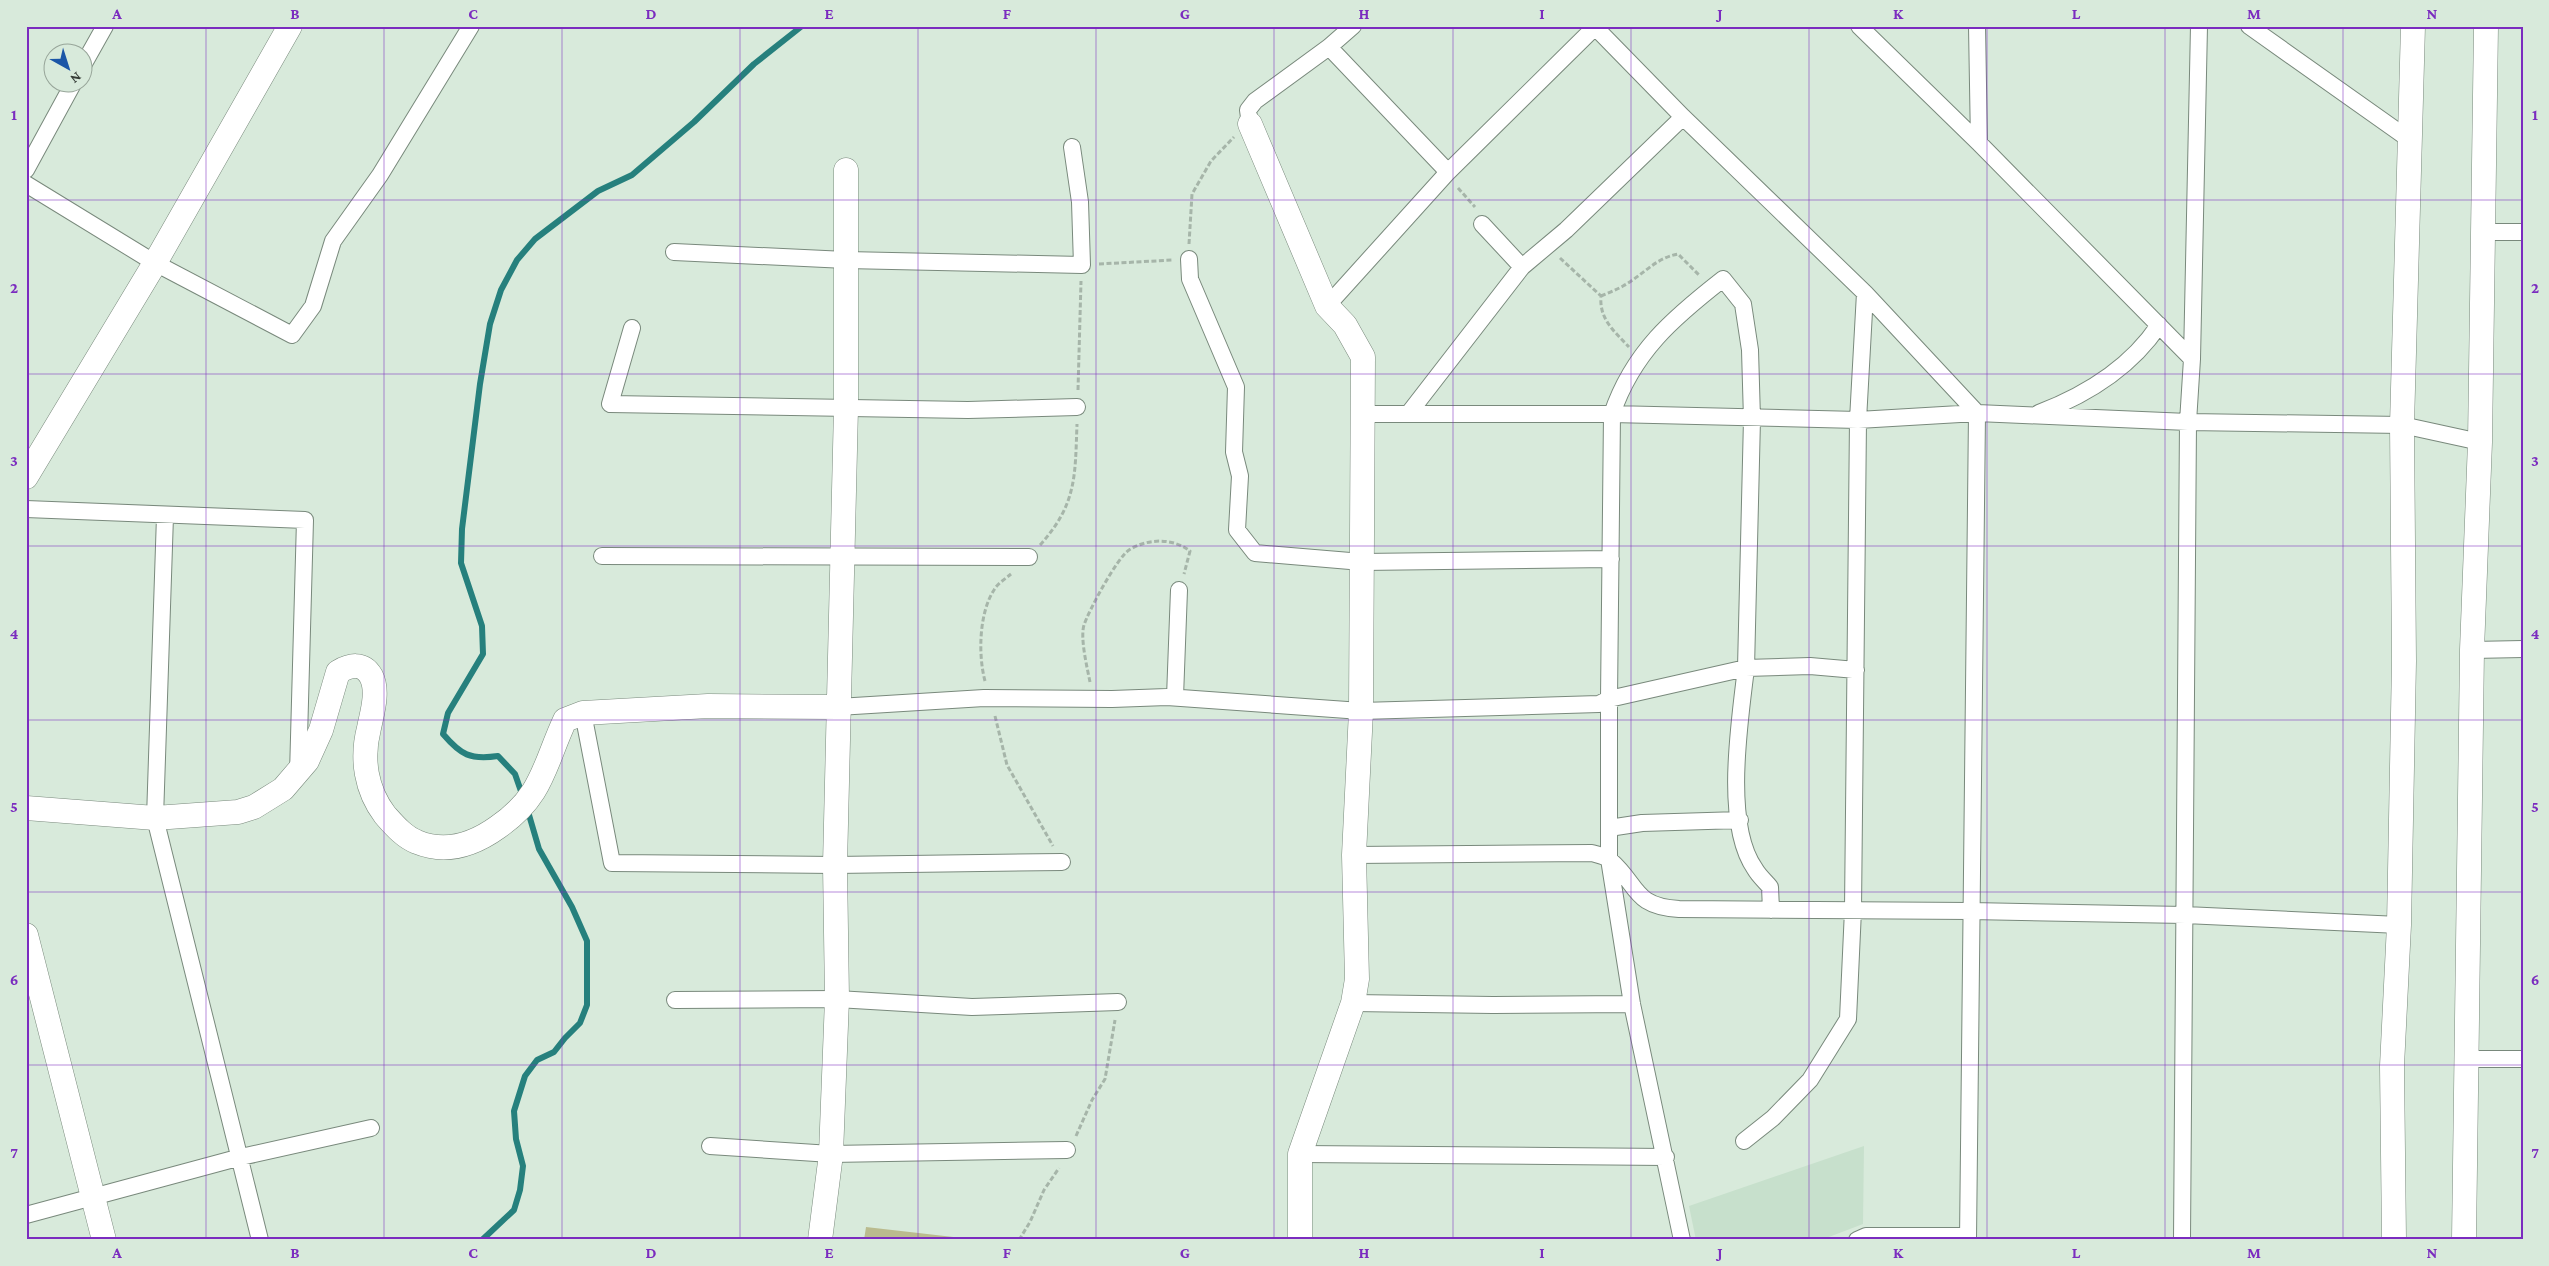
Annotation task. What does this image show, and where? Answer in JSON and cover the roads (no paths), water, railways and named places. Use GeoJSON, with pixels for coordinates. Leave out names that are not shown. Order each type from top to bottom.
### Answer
{"type":"FeatureCollection","features":[{"type":"Feature","properties":{"kind":"street"},"geometry":{"type":"LineString","coordinates":[[92,49],[105,26]]}},
{"type":"Feature","properties":{"kind":"street"},"geometry":{"type":"LineString","coordinates":[[26,477],[155,263],[290,26]]}},
{"type":"Feature","properties":{"kind":"street"},"geometry":{"type":"LineString","coordinates":[[26,184],[155,263],[292,335],[313,306],[333,241],[380,175],[471,26]]}},
{"type":"Feature","properties":{"kind":"street"},"geometry":{"type":"LineString","coordinates":[[1300,1240],[1300,1154],[1354,1004],[1357,979],[1354,855],[1361,711],[1363,357],[1345,324],[1327,306],[1250,124],[1248,110],[1255,101],[1329,47],[1353,26]]}},
{"type":"Feature","properties":{"kind":"street"},"geometry":{"type":"LineString","coordinates":[[1859,26],[1979,143],[2192,359]]}},
{"type":"Feature","properties":{"kind":"street"},"geometry":{"type":"LineString","coordinates":[[1977,26],[1979,143]]}},
{"type":"Feature","properties":{"kind":"street"},"geometry":{"type":"LineString","coordinates":[[2182,1240],[2188,422],[2192,359],[2199,26]]}},
{"type":"Feature","properties":{"kind":"street"},"geometry":{"type":"LineString","coordinates":[[2249,26],[2410,140]]}},
{"type":"Feature","properties":{"kind":"street"},"geometry":{"type":"LineString","coordinates":[[2394,1240],[2392,1066],[2399,925],[2404,661],[2402,425],[2413,26]]}},
{"type":"Feature","properties":{"kind":"street"},"geometry":{"type":"LineString","coordinates":[[2464,1240],[2468,1059],[2472,650],[2480,442],[2486,26]]}},
{"type":"Feature","properties":{"kind":"street"},"geometry":{"type":"LineString","coordinates":[[1327,306],[1448,172],[1595,27],[1683,118],[1865,294],[1977,413],[1968,1238],[1866,1236],[1857,1240]]}},
{"type":"Feature","properties":{"kind":"street"},"geometry":{"type":"LineString","coordinates":[[1329,47],[1448,172]]}},
{"type":"Feature","properties":{"kind":"street"},"geometry":{"type":"LineString","coordinates":[[26,170],[69,92]]}},
{"type":"Feature","properties":{"kind":"street"},"geometry":{"type":"LineString","coordinates":[[1408,413],[1522,268],[1683,118]]}},
{"type":"Feature","properties":{"kind":"street"},"geometry":{"type":"LineString","coordinates":[[674,252],[846,260],[1082,265],[1080,202],[1072,147]]}},
{"type":"Feature","properties":{"kind":"street"},"geometry":{"type":"LineString","coordinates":[[820,1240],[831,1154],[837,999],[835,865],[846,408],[846,170]]}},
{"type":"Feature","properties":{"kind":"street"},"geometry":{"type":"LineString","coordinates":[[1482,224],[1522,268]]}},
{"type":"Feature","properties":{"kind":"street"},"geometry":{"type":"LineString","coordinates":[[2483,232],[2523,232]]}},
{"type":"Feature","properties":{"kind":"street"},"geometry":{"type":"LineString","coordinates":[[1189,259],[1190,278],[1236,388],[1234,452],[1240,476],[1237,530],[1255,553],[1362,562],[1611,559]]}},
{"type":"Feature","properties":{"kind":"street"},"geometry":{"type":"LineString","coordinates":[[1682,1240],[1666,1157],[1632,1004],[1609,859],[1608,699],[1612,414],[1618,396],[1639,358],[1679,313],[1723,279],[1743,304],[1750,350],[1752,419],[1746,668],[1735,759],[1740,820],[1748,856],[1754,869],[1770,887],[1771,910]]}},
{"type":"Feature","properties":{"kind":"street"},"geometry":{"type":"LineString","coordinates":[[1744,1141],[1773,1118],[1810,1080],[1848,1019],[1853,910],[1858,420],[1865,294]]}},
{"type":"Feature","properties":{"kind":"street"},"geometry":{"type":"LineString","coordinates":[[2033,416],[2061,404],[2119,369],[2147,342],[2158,325]]}},
{"type":"Feature","properties":{"kind":"street"},"geometry":{"type":"LineString","coordinates":[[632,328],[610,404],[968,410],[1077,407]]}},
{"type":"Feature","properties":{"kind":"street"},"geometry":{"type":"LineString","coordinates":[[1362,414],[1612,414],[1752,419],[1858,420],[1977,413],[2188,422],[2402,425],[2480,442]]}},
{"type":"Feature","properties":{"kind":"street"},"geometry":{"type":"LineString","coordinates":[[26,509],[304,520],[298,774]]}},
{"type":"Feature","properties":{"kind":"street"},"geometry":{"type":"LineString","coordinates":[[165,516],[155,818],[260,1240]]}},
{"type":"Feature","properties":{"kind":"street"},"geometry":{"type":"LineString","coordinates":[[602,556],[1029,557]]}},
{"type":"Feature","properties":{"kind":"street"},"geometry":{"type":"LineString","coordinates":[[1175,697],[1179,590]]}},
{"type":"Feature","properties":{"kind":"street"},"geometry":{"type":"LineString","coordinates":[[2472,650],[2523,649]]}},
{"type":"Feature","properties":{"kind":"street"},"geometry":{"type":"LineString","coordinates":[[26,808],[155,818],[238,812],[254,807],[270,798],[298,774],[314,749],[338,672],[350,666],[358,666],[372,677],[374,689],[373,714],[365,749],[367,777],[375,800],[391,822],[412,840],[439,849],[459,847],[480,839],[500,826],[527,800],[540,784],[565,720],[583,713],[708,706],[838,707],[984,698],[1093,699],[1175,697],[1361,711],[1599,704],[1608,699],[1746,668],[1810,666],[1856,670]]}},
{"type":"Feature","properties":{"kind":"street"},"geometry":{"type":"LineString","coordinates":[[583,713],[612,863],[835,865],[1062,862]]}},
{"type":"Feature","properties":{"kind":"street"},"geometry":{"type":"LineString","coordinates":[[1609,828],[1642,823],[1740,820]]}},
{"type":"Feature","properties":{"kind":"street"},"geometry":{"type":"LineString","coordinates":[[1354,855],[1592,853],[1609,859],[1641,899],[1662,908],[2185,915],[2399,925]]}},
{"type":"Feature","properties":{"kind":"street"},"geometry":{"type":"LineString","coordinates":[[26,935],[104,1240]]}},
{"type":"Feature","properties":{"kind":"street"},"geometry":{"type":"LineString","coordinates":[[675,1000],[837,999],[972,1007],[1118,1002]]}},
{"type":"Feature","properties":{"kind":"street"},"geometry":{"type":"LineString","coordinates":[[1354,1004],[1632,1004]]}},
{"type":"Feature","properties":{"kind":"street"},"geometry":{"type":"LineString","coordinates":[[2468,1059],[2523,1059]]}},
{"type":"Feature","properties":{"kind":"street"},"geometry":{"type":"LineString","coordinates":[[26,1215],[241,1158],[371,1128]]}},
{"type":"Feature","properties":{"kind":"street"},"geometry":{"type":"LineString","coordinates":[[710,1146],[831,1154],[1067,1150]]}},
{"type":"Feature","properties":{"kind":"street"},"geometry":{"type":"LineString","coordinates":[[1300,1154],[1666,1157]]}},
{"type":"Feature","properties":{"kind":"waterway"},"geometry":{"type":"LineString","coordinates":[[523,797],[515,774],[498,756],[480,757],[467,754],[455,747],[443,734],[448,713],[483,654],[482,626],[461,563],[462,529],[480,384],[490,324],[501,290],[517,260],[535,239],[598,191],[632,175],[694,122],[754,64],[802,26]]}},
{"type":"Feature","properties":{"kind":"waterway"},"geometry":{"type":"LineString","coordinates":[[482,1240],[514,1210],[520,1190],[523,1166],[516,1139],[514,1111],[525,1076],[537,1060],[554,1052],[580,1023],[587,1005],[587,941],[572,907],[539,849],[527,808]]}}]}
